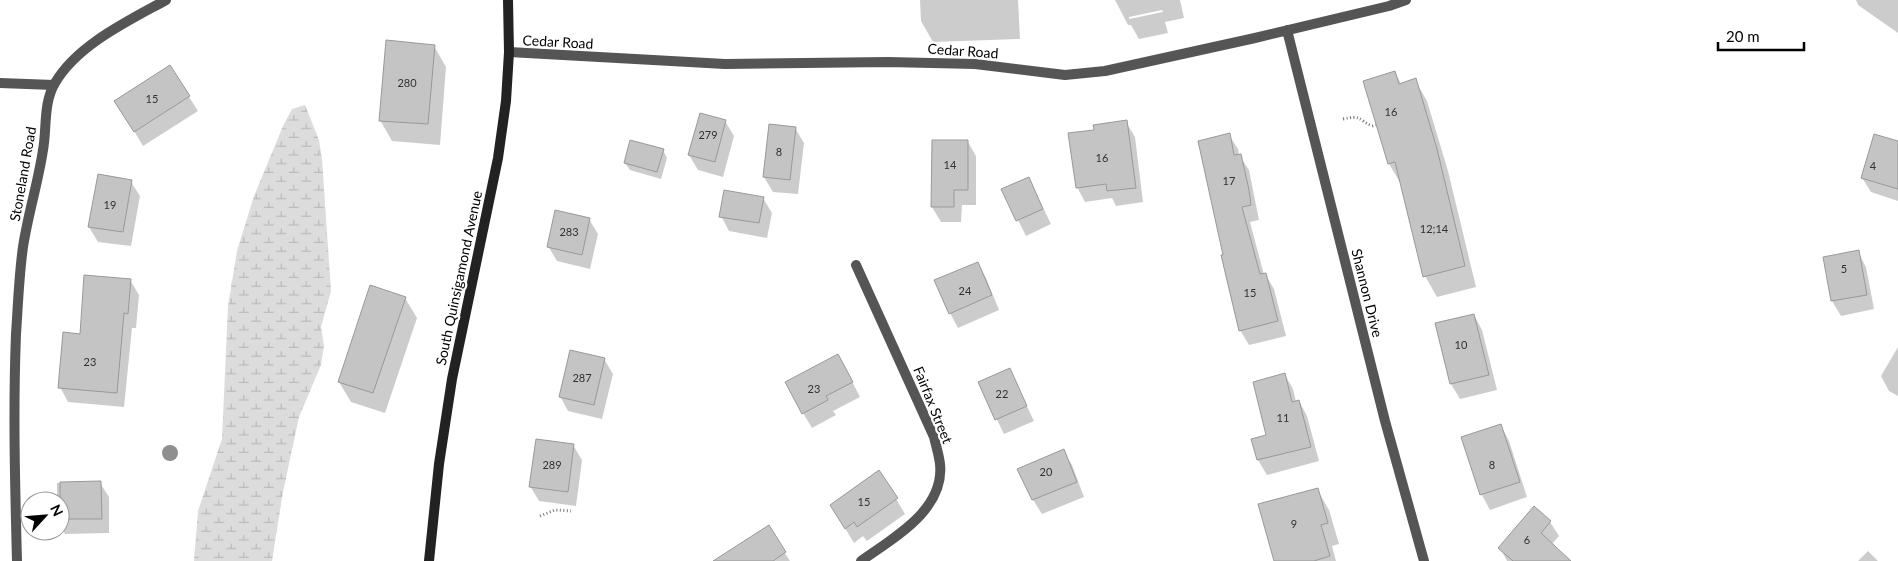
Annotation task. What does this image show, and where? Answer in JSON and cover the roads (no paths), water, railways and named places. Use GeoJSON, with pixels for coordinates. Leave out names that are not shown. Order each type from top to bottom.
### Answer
{"type":"FeatureCollection","features":[{"type":"Feature","properties":{"kind":"main road","name":"South Quinsigamond Avenue"},"geometry":{"type":"LineString","coordinates":[[429,561],[439,464],[452,379],[498,158],[506,101],[509,52],[508,0]]}},
{"type":"Feature","properties":{"kind":"street","name":"Stoneland Road"},"geometry":{"type":"LineString","coordinates":[[17,561],[14,377],[18,290],[23,246],[43,150],[48,105],[54,85],[66,68],[90,46],[118,27],[166,0]]}},
{"type":"Feature","properties":{"kind":"street","name":"Cedar Road"},"geometry":{"type":"LineString","coordinates":[[509,52],[726,64],[888,62],[975,64],[1065,75],[1105,71],[1389,6],[1406,0]]}},
{"type":"Feature","properties":{"kind":"street","name":"Shannon Drive"},"geometry":{"type":"LineString","coordinates":[[1287,30],[1385,421],[1424,561]]}},
{"type":"Feature","properties":{"kind":"street"},"geometry":{"type":"LineString","coordinates":[[0,84],[54,85]]}},
{"type":"Feature","properties":{"kind":"street","name":"Fairfax Street"},"geometry":{"type":"LineString","coordinates":[[856,265],[934,437],[940,465],[934,495],[928,508],[919,518],[861,561]]}}]}
